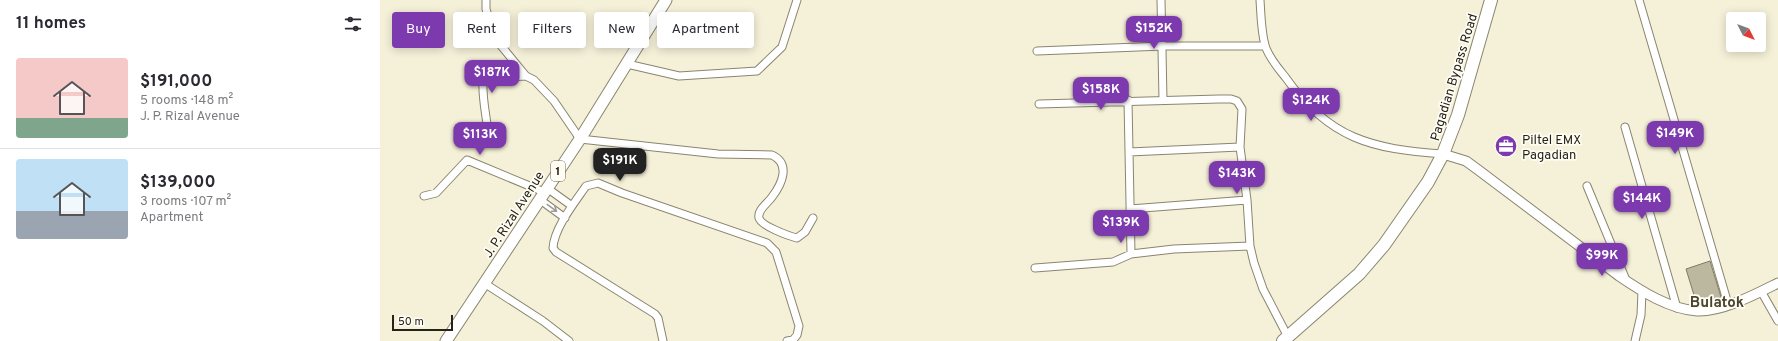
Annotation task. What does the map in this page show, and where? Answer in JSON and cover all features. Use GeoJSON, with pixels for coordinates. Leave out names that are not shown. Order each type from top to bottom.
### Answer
{"type":"FeatureCollection","features":[{"type":"Feature","properties":{"kind":"highway","name":"Pagadian Bypass Road"},"geometry":{"type":"LineString","coordinates":[[1286,339],[1359,274],[1384,245],[1428,182],[1443,154],[1458,115],[1491,0]]}},
{"type":"Feature","properties":{"kind":"main road","name":"J. P. Rizal Avenue"},"geometry":{"type":"LineString","coordinates":[[446,341],[580,139],[666,0]]}},
{"type":"Feature","properties":{"kind":"street"},"geometry":{"type":"LineString","coordinates":[[486,0],[486,9],[498,42],[526,76],[534,80],[554,101],[580,139],[718,154],[772,155],[779,159],[783,164],[784,169],[776,190],[760,211],[759,217],[761,221],[797,238],[805,232],[813,218]]}},
{"type":"Feature","properties":{"kind":"street"},"geometry":{"type":"LineString","coordinates":[[627,64],[679,76],[757,71],[782,47],[797,0]]}},
{"type":"Feature","properties":{"kind":"street"},"geometry":{"type":"LineString","coordinates":[[1161,0],[1163,100]]}},
{"type":"Feature","properties":{"kind":"street"},"geometry":{"type":"LineString","coordinates":[[1260,0],[1265,46],[1298,95],[1320,117],[1356,139],[1379,146],[1443,154],[1466,161],[1626,281],[1642,291],[1677,308],[1698,311],[1715,309],[1778,283]]}},
{"type":"Feature","properties":{"kind":"street"},"geometry":{"type":"LineString","coordinates":[[1639,0],[1728,304]]}},
{"type":"Feature","properties":{"kind":"street"},"geometry":{"type":"LineString","coordinates":[[1036,51],[1163,46],[1265,46]]}},
{"type":"Feature","properties":{"kind":"street"},"geometry":{"type":"LineString","coordinates":[[488,135],[487,116],[482,93],[483,82],[491,78],[526,76]]}},
{"type":"Feature","properties":{"kind":"street"},"geometry":{"type":"LineString","coordinates":[[1039,104],[1128,100],[1231,99],[1237,101],[1242,109],[1240,147],[1247,200],[1250,246],[1263,289],[1286,339]]}},
{"type":"Feature","properties":{"kind":"street"},"geometry":{"type":"LineString","coordinates":[[1128,100],[1131,254]]}},
{"type":"Feature","properties":{"kind":"street"},"geometry":{"type":"LineString","coordinates":[[1625,127],[1677,308]]}},
{"type":"Feature","properties":{"kind":"street"},"geometry":{"type":"LineString","coordinates":[[1128,152],[1240,147]]}},
{"type":"Feature","properties":{"kind":"street"},"geometry":{"type":"LineString","coordinates":[[424,196],[436,193],[467,160],[572,206]]}},
{"type":"Feature","properties":{"kind":"street"},"geometry":{"type":"LineString","coordinates":[[663,341],[658,318],[655,314],[556,252],[553,248],[554,239],[565,218],[586,186],[598,184],[767,243],[776,252],[799,326],[800,338],[788,341]]}},
{"type":"Feature","properties":{"kind":"street"},"geometry":{"type":"LineString","coordinates":[[1587,186],[1626,281]]}},
{"type":"Feature","properties":{"kind":"street"},"geometry":{"type":"LineString","coordinates":[[543,193],[565,218]]}},
{"type":"Feature","properties":{"kind":"street"},"geometry":{"type":"LineString","coordinates":[[1130,209],[1247,200]]}},
{"type":"Feature","properties":{"kind":"street"},"geometry":{"type":"LineString","coordinates":[[1035,268],[1113,262],[1131,254],[1174,249],[1250,246]]}},
{"type":"Feature","properties":{"kind":"street"},"geometry":{"type":"LineString","coordinates":[[484,283],[556,330],[568,341]]}},
{"type":"Feature","properties":{"kind":"street"},"geometry":{"type":"LineString","coordinates":[[1635,341],[1641,315],[1642,291]]}},
{"type":"Feature","properties":{"kind":"street"},"geometry":{"type":"LineString","coordinates":[[1761,291],[1778,321]]}},
{"type":"Feature","properties":{"kind":"building"},"geometry":{"type":"Polygon","coordinates":[[[1710,261],[1721,297],[1697,305],[1686,269],[1710,261]]]}},
{"type":"Feature","properties":{"kind":"place","name":"Piltel EMX Pagadian"},"geometry":{"type":"Point","coordinates":[1506,146]}},
{"type":"Feature","properties":{"kind":"district","name":"Bulatok"},"geometry":{"type":"Point","coordinates":[1717,302]}}]}
